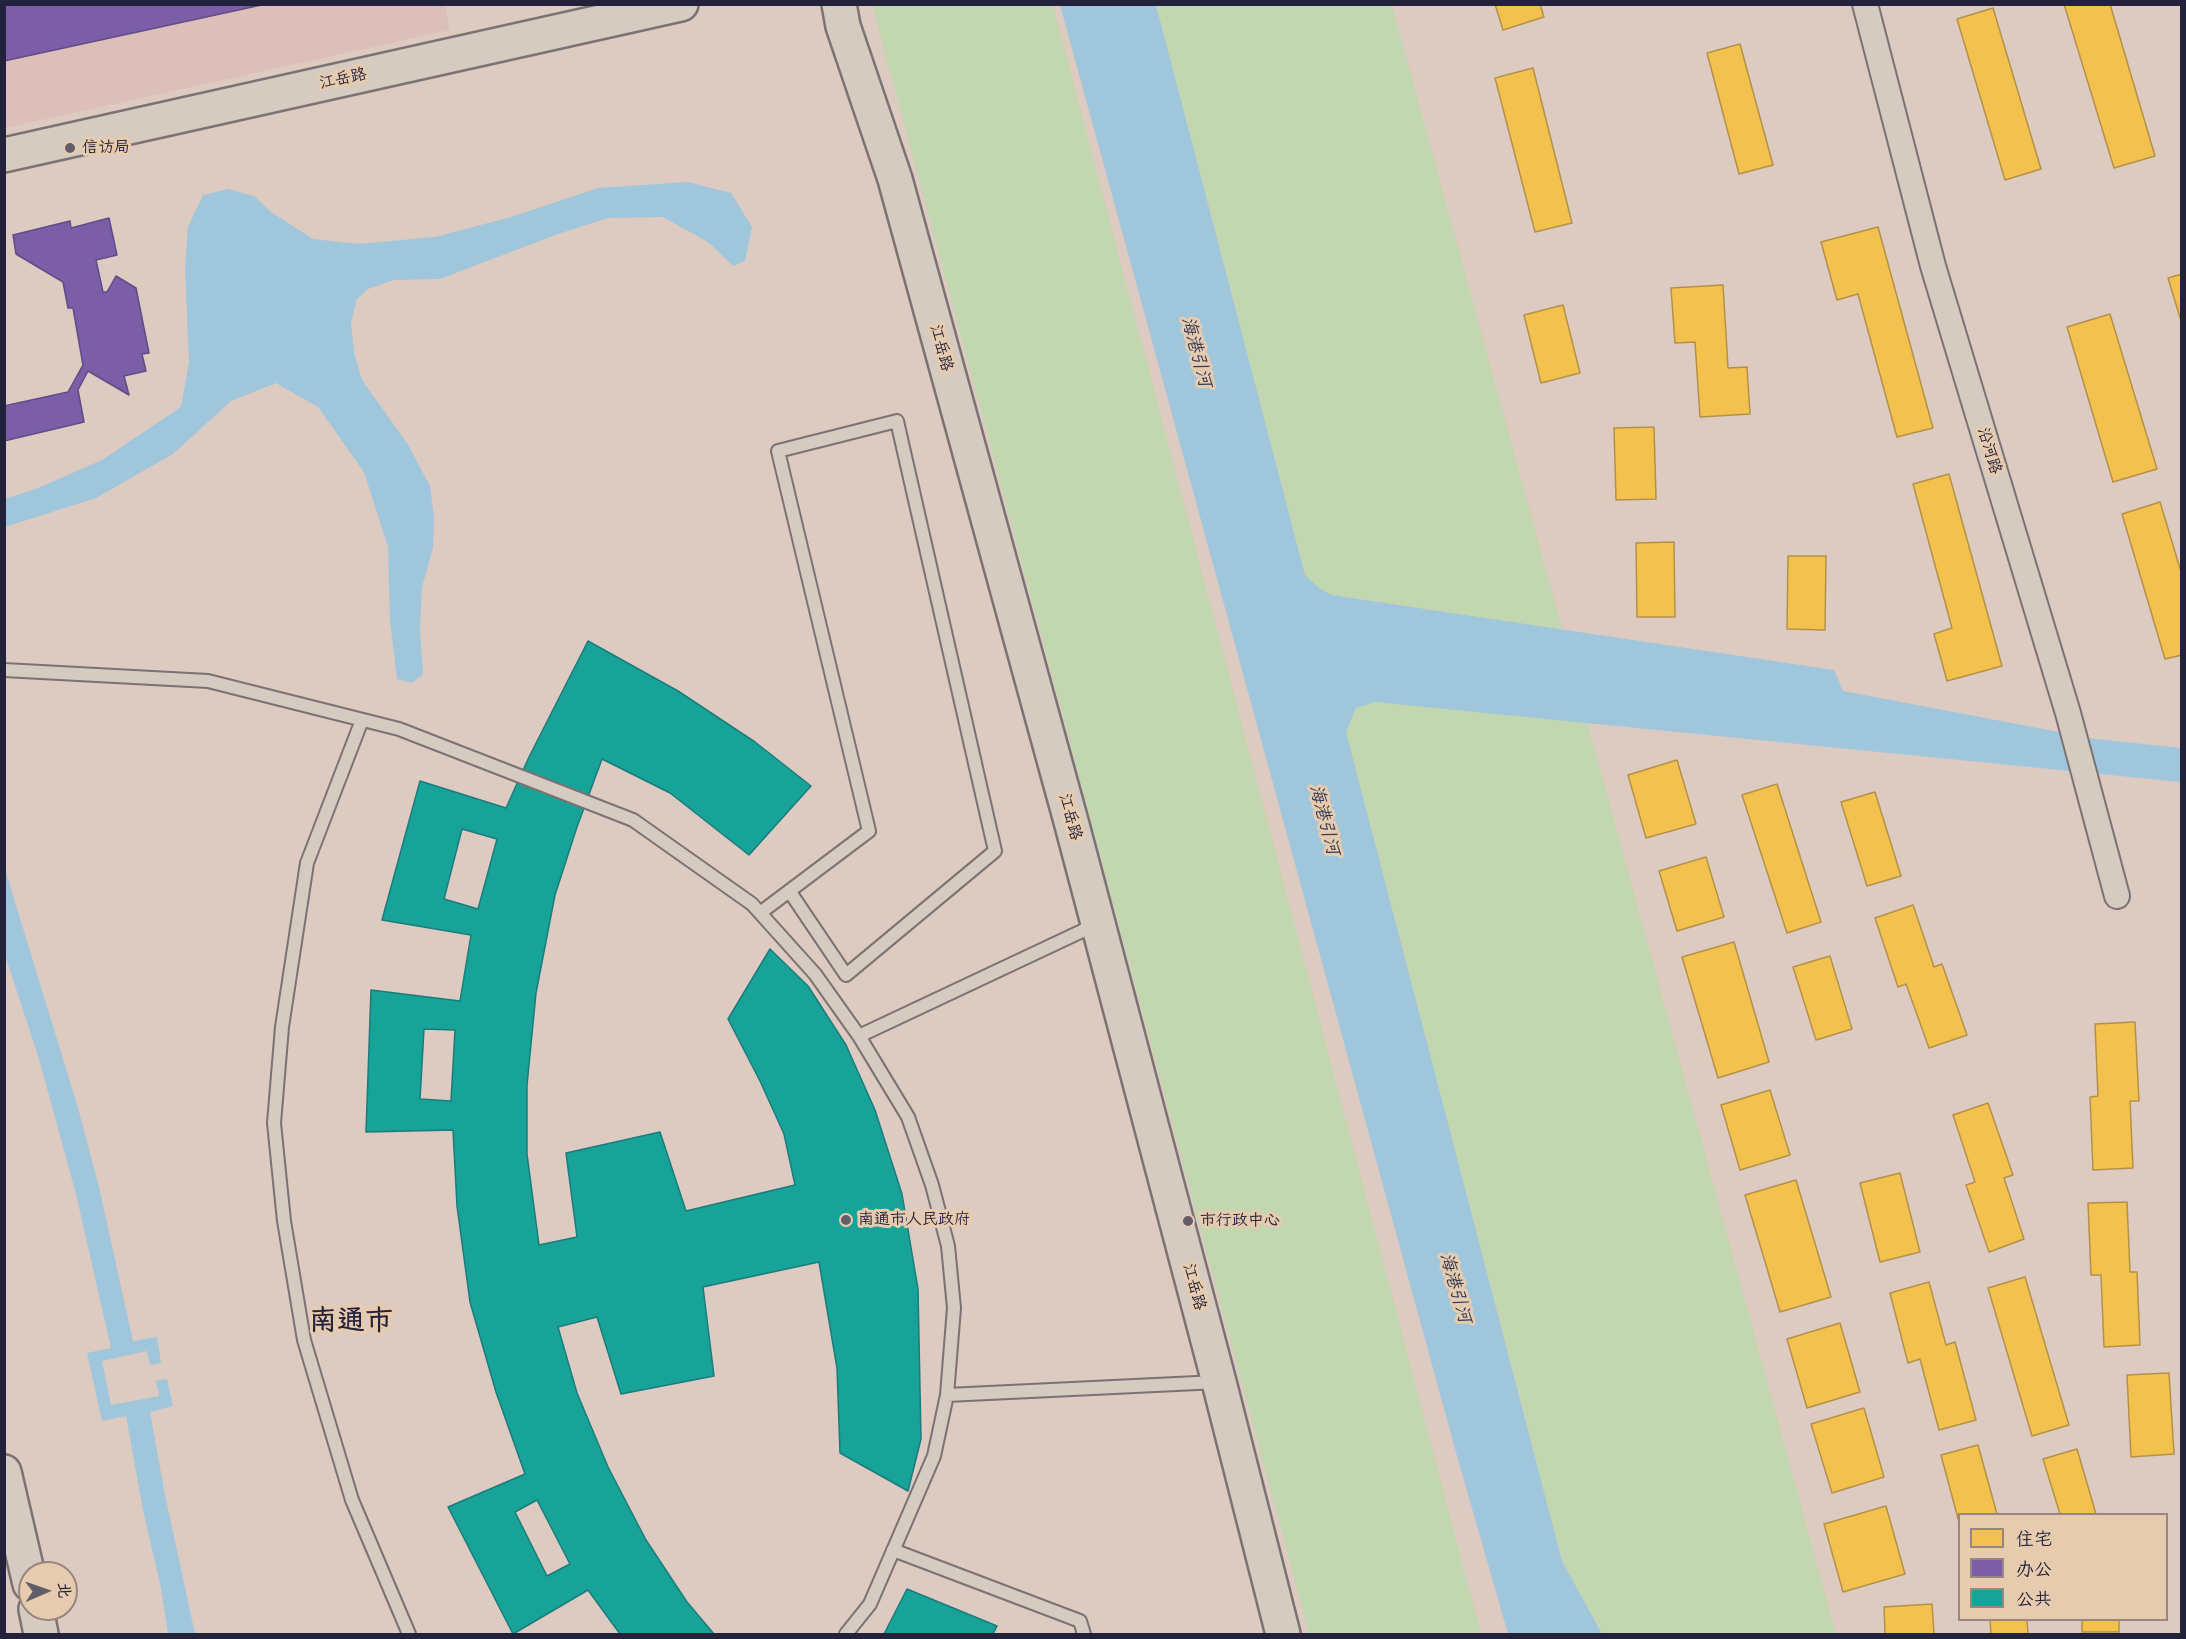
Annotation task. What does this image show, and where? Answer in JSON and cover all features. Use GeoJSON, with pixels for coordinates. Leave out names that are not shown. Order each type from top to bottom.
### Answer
{"type":"FeatureCollection","features":[{"type":"Feature","properties":{"kind":"street","name":"江岳路"},"geometry":{"type":"LineString","coordinates":[[4,155],[681,4]]}},
{"type":"Feature","properties":{"kind":"street","name":"江岳路"},"geometry":{"type":"LineString","coordinates":[[838,4],[843,26],[898,191],[1098,923],[1283,1635]]}},
{"type":"Feature","properties":{"kind":"street","name":"沿河路"},"geometry":{"type":"LineString","coordinates":[[1865,4],[1933,266],[2068,712],[2117,896]]}},
{"type":"Feature","properties":{"kind":"street"},"geometry":{"type":"LineString","coordinates":[[4,1472],[25,1561]]}},
{"type":"Feature","properties":{"kind":"lane"},"geometry":{"type":"LineString","coordinates":[[760,913],[869,831],[778,451],[897,421],[995,851],[846,975],[790,892]]}},
{"type":"Feature","properties":{"kind":"lane"},"geometry":{"type":"LineString","coordinates":[[4,670],[208,681],[399,729],[633,820],[753,904],[815,974],[859,1036],[908,1117],[932,1185],[948,1246],[954,1308],[947,1395],[934,1456],[870,1604],[846,1635]]}},
{"type":"Feature","properties":{"kind":"lane"},"geometry":{"type":"LineString","coordinates":[[362,720],[307,863],[282,1027],[274,1123],[284,1221],[304,1340],[352,1500],[409,1635]]}},
{"type":"Feature","properties":{"kind":"lane"},"geometry":{"type":"LineString","coordinates":[[859,1036],[1098,923]]}},
{"type":"Feature","properties":{"kind":"lane"},"geometry":{"type":"LineString","coordinates":[[947,1395],[1219,1382]]}},
{"type":"Feature","properties":{"kind":"lane"},"geometry":{"type":"LineString","coordinates":[[893,1550],[1080,1621],[1084,1635]]}},
{"type":"Feature","properties":{"kind":"shaded area"},"geometry":{"type":"Polygon","coordinates":[[[4,5],[445,5],[450,30],[5,128],[4,5]]]}},
{"type":"Feature","properties":{"kind":"green space"},"geometry":{"type":"Polygon","coordinates":[[[872,5],[1053,5],[1481,1634],[1309,1634],[872,5]]]}},
{"type":"Feature","properties":{"kind":"green space"},"geometry":{"type":"Polygon","coordinates":[[[1156,5],[1392,5],[1836,1634],[1602,1634],[1562,1561],[1156,5]]]}},
{"type":"Feature","properties":{"kind":"water","name":"海港引河"},"geometry":{"type":"Polygon","coordinates":[[[1060,5],[1156,5],[1305,575],[1319,588],[1331,595],[1834,670],[1843,691],[2096,739],[2181,748],[2181,782],[1375,702],[1356,708],[1346,732],[1562,1561],[1602,1634],[1508,1634],[1457,1456],[1060,5]]]}},
{"type":"Feature","properties":{"kind":"water"},"geometry":{"type":"Polygon","coordinates":[[[688,182],[731,193],[752,227],[745,261],[733,266],[708,242],[663,217],[608,218],[558,234],[440,279],[394,280],[368,289],[357,299],[351,322],[354,353],[362,380],[407,443],[430,486],[434,517],[433,548],[422,587],[420,629],[423,674],[412,683],[397,679],[390,621],[388,547],[364,472],[318,407],[276,383],[231,401],[173,454],[96,498],[5,527],[5,499],[38,488],[102,460],[181,407],[189,362],[185,268],[188,227],[203,195],[228,189],[254,196],[271,212],[313,239],[358,244],[435,237],[511,217],[598,188],[688,182]]]}},
{"type":"Feature","properties":{"kind":"water"},"geometry":{"type":"Polygon","coordinates":[[[4,866],[78,1108],[99,1187],[133,1341],[157,1337],[161,1363],[150,1365],[147,1351],[102,1361],[111,1405],[159,1396],[156,1381],[167,1379],[173,1406],[150,1412],[195,1634],[168,1634],[161,1588],[143,1510],[126,1416],[102,1421],[87,1353],[111,1348],[76,1194],[39,1059],[5,955],[4,866]]]}},
{"type":"Feature","properties":{"kind":"building: 住宅"},"geometry":{"type":"Polygon","coordinates":[[[1495,4],[1540,4],[1544,17],[1503,30],[1495,4]]]}},
{"type":"Feature","properties":{"kind":"building: 住宅"},"geometry":{"type":"Polygon","coordinates":[[[2064,4],[2110,4],[2155,156],[2114,168],[2064,4]]]}},
{"type":"Feature","properties":{"kind":"building: 住宅"},"geometry":{"type":"Polygon","coordinates":[[[1993,8],[2041,169],[2005,180],[1957,19],[1993,8]]]}},
{"type":"Feature","properties":{"kind":"building: 住宅"},"geometry":{"type":"Polygon","coordinates":[[[1740,44],[1773,165],[1739,174],[1707,53],[1740,44]]]}},
{"type":"Feature","properties":{"kind":"building: 住宅"},"geometry":{"type":"Polygon","coordinates":[[[1533,68],[1572,223],[1535,232],[1495,78],[1533,68]]]}},
{"type":"Feature","properties":{"kind":"building: 住宅"},"geometry":{"type":"Polygon","coordinates":[[[1878,227],[1933,428],[1897,437],[1858,294],[1837,300],[1821,242],[1878,227]]]}},
{"type":"Feature","properties":{"kind":"building: 住宅"},"geometry":{"type":"Polygon","coordinates":[[[2182,274],[2182,324],[2168,278],[2182,274]]]}},
{"type":"Feature","properties":{"kind":"building: 住宅"},"geometry":{"type":"Polygon","coordinates":[[[1723,285],[1728,368],[1747,367],[1750,414],[1700,417],[1695,342],[1675,343],[1671,288],[1723,285]]]}},
{"type":"Feature","properties":{"kind":"building: 住宅"},"geometry":{"type":"Polygon","coordinates":[[[1563,305],[1580,373],[1541,383],[1524,315],[1563,305]]]}},
{"type":"Feature","properties":{"kind":"building: 住宅"},"geometry":{"type":"Polygon","coordinates":[[[2110,314],[2157,469],[2113,482],[2067,327],[2110,314]]]}},
{"type":"Feature","properties":{"kind":"building: 住宅"},"geometry":{"type":"Polygon","coordinates":[[[1654,427],[1656,499],[1616,500],[1614,428],[1654,427]]]}},
{"type":"Feature","properties":{"kind":"building: 住宅"},"geometry":{"type":"Polygon","coordinates":[[[1949,474],[2002,666],[1947,681],[1934,634],[1952,628],[1913,484],[1949,474]]]}},
{"type":"Feature","properties":{"kind":"building: 住宅"},"geometry":{"type":"Polygon","coordinates":[[[2160,502],[2182,575],[2182,655],[2165,659],[2122,514],[2160,502]]]}},
{"type":"Feature","properties":{"kind":"building: 住宅"},"geometry":{"type":"Polygon","coordinates":[[[1674,542],[1675,617],[1637,617],[1636,543],[1674,542]]]}},
{"type":"Feature","properties":{"kind":"building: 住宅"},"geometry":{"type":"Polygon","coordinates":[[[1788,556],[1826,556],[1825,630],[1787,629],[1788,556]]]}},
{"type":"Feature","properties":{"kind":"building: 住宅"},"geometry":{"type":"Polygon","coordinates":[[[1677,760],[1696,824],[1646,838],[1628,775],[1677,760]]]}},
{"type":"Feature","properties":{"kind":"building: 住宅"},"geometry":{"type":"Polygon","coordinates":[[[1777,784],[1821,922],[1787,933],[1742,795],[1777,784]]]}},
{"type":"Feature","properties":{"kind":"building: 住宅"},"geometry":{"type":"Polygon","coordinates":[[[1875,792],[1901,876],[1867,886],[1841,802],[1875,792]]]}},
{"type":"Feature","properties":{"kind":"building: 住宅"},"geometry":{"type":"Polygon","coordinates":[[[1706,857],[1724,917],[1677,931],[1659,871],[1706,857]]]}},
{"type":"Feature","properties":{"kind":"building: 住宅"},"geometry":{"type":"Polygon","coordinates":[[[1913,905],[1934,967],[1942,964],[1967,1035],[1929,1048],[1906,984],[1898,987],[1875,918],[1913,905]]]}},
{"type":"Feature","properties":{"kind":"building: 住宅"},"geometry":{"type":"Polygon","coordinates":[[[1734,942],[1769,1062],[1718,1078],[1682,957],[1734,942]]]}},
{"type":"Feature","properties":{"kind":"building: 住宅"},"geometry":{"type":"Polygon","coordinates":[[[1830,956],[1852,1029],[1816,1040],[1793,967],[1830,956]]]}},
{"type":"Feature","properties":{"kind":"building: 住宅"},"geometry":{"type":"Polygon","coordinates":[[[2135,1022],[2139,1101],[2130,1101],[2133,1168],[2093,1170],[2090,1097],[2098,1096],[2095,1024],[2135,1022]]]}},
{"type":"Feature","properties":{"kind":"building: 住宅"},"geometry":{"type":"Polygon","coordinates":[[[1770,1090],[1790,1155],[1740,1170],[1721,1105],[1770,1090]]]}},
{"type":"Feature","properties":{"kind":"building: 住宅"},"geometry":{"type":"Polygon","coordinates":[[[1988,1103],[2013,1175],[2004,1178],[2024,1239],[1989,1252],[1966,1185],[1975,1182],[1953,1115],[1988,1103]]]}},
{"type":"Feature","properties":{"kind":"building: 住宅"},"geometry":{"type":"Polygon","coordinates":[[[1900,1173],[1920,1252],[1880,1262],[1860,1183],[1900,1173]]]}},
{"type":"Feature","properties":{"kind":"building: 住宅"},"geometry":{"type":"Polygon","coordinates":[[[1796,1180],[1831,1297],[1780,1312],[1745,1195],[1796,1180]]]}},
{"type":"Feature","properties":{"kind":"building: 住宅"},"geometry":{"type":"Polygon","coordinates":[[[2127,1202],[2130,1272],[2137,1272],[2140,1345],[2104,1347],[2101,1275],[2091,1275],[2088,1203],[2127,1202]]]}},
{"type":"Feature","properties":{"kind":"building: 住宅"},"geometry":{"type":"Polygon","coordinates":[[[2025,1277],[2069,1425],[2032,1436],[1988,1288],[2025,1277]]]}},
{"type":"Feature","properties":{"kind":"building: 住宅"},"geometry":{"type":"Polygon","coordinates":[[[1929,1282],[1946,1345],[1955,1342],[1976,1420],[1939,1430],[1920,1359],[1908,1363],[1890,1293],[1929,1282]]]}},
{"type":"Feature","properties":{"kind":"building: 住宅"},"geometry":{"type":"Polygon","coordinates":[[[1840,1323],[1860,1392],[1807,1408],[1787,1339],[1840,1323]]]}},
{"type":"Feature","properties":{"kind":"building: 住宅"},"geometry":{"type":"Polygon","coordinates":[[[2169,1373],[2174,1454],[2131,1457],[2127,1375],[2169,1373]]]}},
{"type":"Feature","properties":{"kind":"building: 住宅"},"geometry":{"type":"Polygon","coordinates":[[[1864,1408],[1884,1477],[1832,1493],[1811,1424],[1864,1408]]]}},
{"type":"Feature","properties":{"kind":"building: 住宅"},"geometry":{"type":"Polygon","coordinates":[[[1978,1445],[1997,1513],[1958,1513],[1958,1519],[1941,1455],[1978,1445]]]}},
{"type":"Feature","properties":{"kind":"building: 住宅"},"geometry":{"type":"Polygon","coordinates":[[[2077,1449],[2096,1513],[2060,1513],[2043,1459],[2077,1449]]]}},
{"type":"Feature","properties":{"kind":"building: 住宅"},"geometry":{"type":"Polygon","coordinates":[[[1886,1506],[1905,1574],[1843,1592],[1824,1524],[1886,1506]]]}},
{"type":"Feature","properties":{"kind":"building: 住宅"},"geometry":{"type":"Polygon","coordinates":[[[1932,1604],[1934,1634],[1885,1634],[1884,1607],[1932,1604]]]}},
{"type":"Feature","properties":{"kind":"building: 住宅"},"geometry":{"type":"Polygon","coordinates":[[[1990,1621],[2027,1621],[2028,1634],[1991,1634],[1990,1621]]]}},
{"type":"Feature","properties":{"kind":"building: 住宅"},"geometry":{"type":"Polygon","coordinates":[[[2082,1621],[2119,1621],[2119,1632],[2082,1632],[2082,1621]]]}},
{"type":"Feature","properties":{"kind":"building: 办公"},"geometry":{"type":"Polygon","coordinates":[[[4,4],[266,4],[4,61],[4,4]]]}},
{"type":"Feature","properties":{"kind":"building: 办公"},"geometry":{"type":"Polygon","coordinates":[[[109,218],[117,255],[96,260],[103,292],[107,292],[116,276],[136,288],[149,353],[142,354],[146,371],[124,376],[129,395],[88,371],[78,390],[84,422],[4,441],[4,406],[68,392],[83,365],[73,308],[68,308],[63,282],[16,254],[13,235],[70,221],[71,228],[109,218]]]}},
{"type":"Feature","properties":{"kind":"building: 公共"},"geometry":{"type":"Polygon","coordinates":[[[588,641],[678,691],[755,742],[811,786],[749,855],[670,793],[602,759],[555,895],[536,993],[527,1085],[527,1154],[539,1245],[577,1237],[566,1153],[660,1132],[686,1211],[795,1185],[784,1134],[728,1019],[770,949],[808,986],[846,1045],[875,1110],[902,1194],[918,1289],[921,1439],[908,1491],[840,1453],[837,1368],[819,1262],[703,1287],[714,1376],[621,1394],[597,1317],[558,1327],[577,1393],[608,1467],[646,1540],[687,1602],[714,1634],[620,1634],[588,1590],[513,1634],[448,1507],[525,1474],[496,1392],[470,1302],[457,1206],[453,1130],[366,1132],[371,990],[460,1001],[471,935],[382,920],[420,781],[506,808],[529,757],[588,641]],[[462,829],[444,899],[478,909],[497,839],[462,829]],[[424,1029],[420,1099],[451,1101],[455,1030],[424,1029]],[[537,1500],[515,1512],[547,1576],[570,1564],[537,1500]]]}},
{"type":"Feature","properties":{"kind":"building: 公共"},"geometry":{"type":"Polygon","coordinates":[[[907,1589],[997,1626],[993,1634],[884,1634],[907,1589]]]}},
{"type":"Feature","properties":{"kind":"place","name":"信访局"},"geometry":{"type":"Point","coordinates":[70,148]}},
{"type":"Feature","properties":{"kind":"place","name":"南通市人民政府"},"geometry":{"type":"Point","coordinates":[846,1220]}},
{"type":"Feature","properties":{"kind":"place","name":"市行政中心"},"geometry":{"type":"Point","coordinates":[1188,1221]}},
{"type":"Feature","properties":{"kind":"district","name":"南通市"},"geometry":{"type":"Point","coordinates":[351,1322]}}]}
